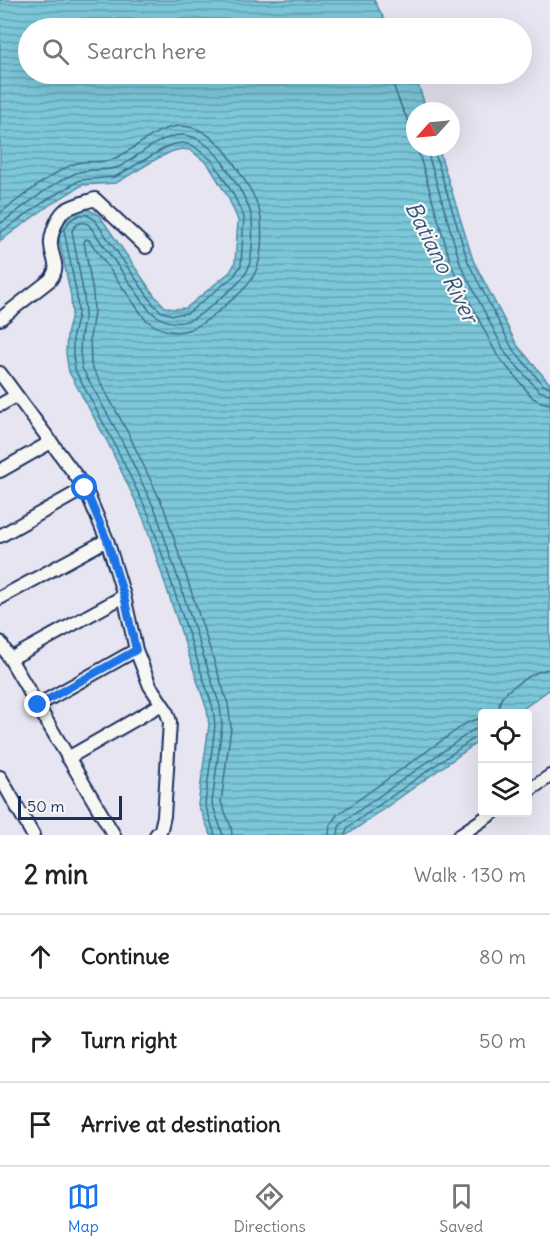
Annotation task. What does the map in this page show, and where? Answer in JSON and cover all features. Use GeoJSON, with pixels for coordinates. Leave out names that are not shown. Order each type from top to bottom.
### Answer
{"type":"FeatureCollection","features":[{"type":"Feature","properties":{"kind":"street"},"geometry":{"type":"LineString","coordinates":[[0,320],[56,273],[51,244],[56,225],[64,211],[95,199],[146,247]]}},
{"type":"Feature","properties":{"kind":"street"},"geometry":{"type":"LineString","coordinates":[[0,373],[85,488],[107,540],[124,596],[136,650],[150,686],[166,710],[170,728],[164,816],[161,829],[156,835]]}},
{"type":"Feature","properties":{"kind":"street"},"geometry":{"type":"LineString","coordinates":[[0,405],[15,396]]}},
{"type":"Feature","properties":{"kind":"street"},"geometry":{"type":"LineString","coordinates":[[0,471],[51,442]]}},
{"type":"Feature","properties":{"kind":"street"},"geometry":{"type":"LineString","coordinates":[[0,536],[85,488]]}},
{"type":"Feature","properties":{"kind":"street"},"geometry":{"type":"LineString","coordinates":[[0,598],[107,540]]}},
{"type":"Feature","properties":{"kind":"street"},"geometry":{"type":"LineString","coordinates":[[10,659],[124,596]]}},
{"type":"Feature","properties":{"kind":"street"},"geometry":{"type":"LineString","coordinates":[[0,642],[114,835]]}},
{"type":"Feature","properties":{"kind":"street"},"geometry":{"type":"LineString","coordinates":[[38,705],[136,650]]}},
{"type":"Feature","properties":{"kind":"street"},"geometry":{"type":"LineString","coordinates":[[68,758],[162,704]]}},
{"type":"Feature","properties":{"kind":"street"},"geometry":{"type":"LineString","coordinates":[[532,788],[550,776]]}},
{"type":"Feature","properties":{"kind":"street"},"geometry":{"type":"LineString","coordinates":[[0,777],[33,835]]}},
{"type":"Feature","properties":{"kind":"street"},"geometry":{"type":"LineString","coordinates":[[460,835],[488,817]]}},
{"type":"Feature","properties":{"kind":"water","name":"Batiano River"},"geometry":{"type":"Polygon","coordinates":[[[0,0],[374,0],[384,18],[18,18],[18,84],[417,84],[419,87],[424,102],[406,102],[406,156],[441,156],[473,260],[517,345],[550,384],[550,689],[522,709],[478,709],[478,742],[347,835],[211,835],[198,805],[209,725],[207,710],[143,517],[108,443],[69,372],[66,353],[72,314],[71,296],[57,229],[65,217],[79,209],[92,211],[99,215],[154,295],[165,307],[186,308],[230,272],[235,263],[238,220],[228,197],[208,164],[190,150],[182,149],[158,158],[116,183],[82,185],[0,241],[0,0]]]}},
{"type":"Feature","properties":{"kind":"route"},"geometry":{"type":"LineString","coordinates":[[38,705],[136,650],[124,596],[107,540],[85,488]]}}]}
